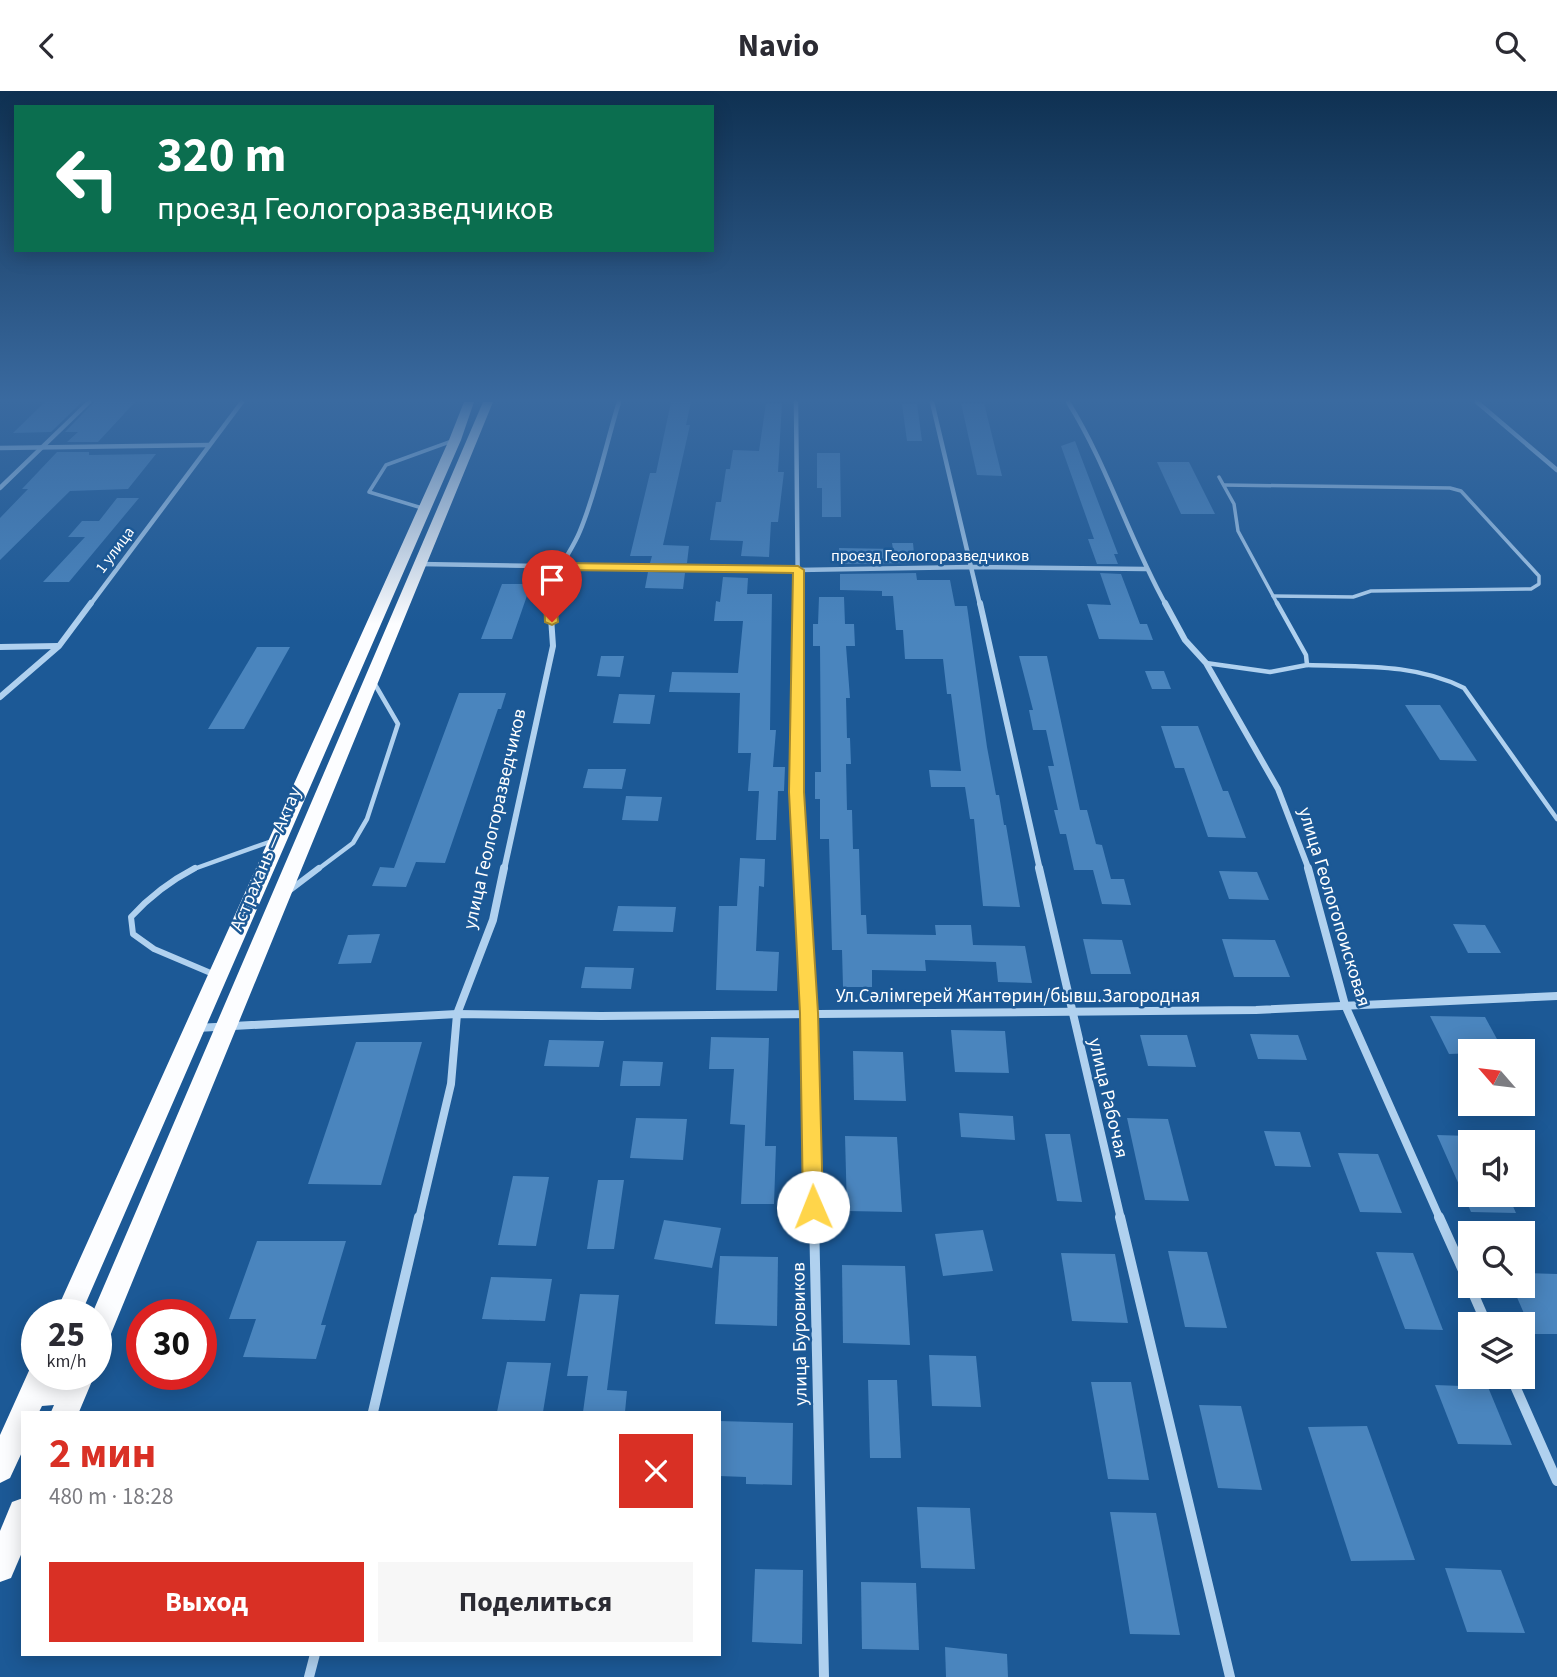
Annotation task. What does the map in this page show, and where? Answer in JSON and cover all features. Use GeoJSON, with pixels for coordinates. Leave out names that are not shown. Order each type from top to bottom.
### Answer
{"type":"FeatureCollection","features":[{"type":"Feature","properties":{"kind":"highway","name":"Астрахань — Актау"},"geometry":{"type":"LineString","coordinates":[[75,1299],[439,476]]}},
{"type":"Feature","properties":{"kind":"highway","name":"Астрахань — Актау"},"geometry":{"type":"LineString","coordinates":[[112,1299],[456,476]]}},
{"type":"Feature","properties":{"kind":"highway"},"geometry":{"type":"LineString","coordinates":[[31,1399],[73,1392]]}},
{"type":"Feature","properties":{"kind":"highway"},"geometry":{"type":"LineString","coordinates":[[0,1468],[21,1421]]}},
{"type":"Feature","properties":{"kind":"highway"},"geometry":{"type":"LineString","coordinates":[[0,1567],[21,1518]]}},
{"type":"Feature","properties":{"kind":"street","name":"1 улица"},"geometry":{"type":"LineString","coordinates":[[0,697],[59,646],[186,476]]}},
{"type":"Feature","properties":{"kind":"street","name":"улица Геологоразведчиков"},"geometry":{"type":"LineString","coordinates":[[373,1411],[451,1084],[457,1014],[493,920],[553,646],[550,597],[559,567],[580,532],[597,476]]}},
{"type":"Feature","properties":{"kind":"street","name":"улица Буровиков"},"geometry":{"type":"LineString","coordinates":[[797,476],[796,792],[809,1013],[824,1677]]}},
{"type":"Feature","properties":{"kind":"street","name":"улица Рабочая"},"geometry":{"type":"LineString","coordinates":[[950,476],[1071,1010],[1230,1677]]}},
{"type":"Feature","properties":{"kind":"street","name":"улица Геологопоисковая"},"geometry":{"type":"LineString","coordinates":[[1107,476],[1146,569],[1185,640],[1206,663],[1278,789],[1308,867],[1345,1005],[1458,1259]]}},
{"type":"Feature","properties":{"kind":"street","name":"проезд Геологоразведчиков"},"geometry":{"type":"LineString","coordinates":[[419,564],[798,570],[972,567],[1146,569]]}},
{"type":"Feature","properties":{"kind":"street"},"geometry":{"type":"LineString","coordinates":[[0,647],[59,646]]}},
{"type":"Feature","properties":{"kind":"street","name":"Ул.Сәлімгерей Жантөрин/бывш.Загородная"},"geometry":{"type":"LineString","coordinates":[[194,1028],[457,1014],[601,1016],[1256,1010],[1557,996]]}},
{"type":"Feature","properties":{"kind":"street"},"geometry":{"type":"LineString","coordinates":[[1516,1389],[1557,1481]]}},
{"type":"Feature","properties":{"kind":"street"},"geometry":{"type":"LineString","coordinates":[[309,1677],[314,1656]]}},
{"type":"Feature","properties":{"kind":"lane"},"geometry":{"type":"LineString","coordinates":[[379,476],[369,492],[424,509]]}},
{"type":"Feature","properties":{"kind":"lane"},"geometry":{"type":"LineString","coordinates":[[1219,477],[1234,504],[1238,530],[1306,655],[1307,665]]}},
{"type":"Feature","properties":{"kind":"lane"},"geometry":{"type":"LineString","coordinates":[[1224,485],[1450,488],[1461,491],[1539,576],[1539,584],[1531,589],[1371,591],[1353,597],[1273,596]]}},
{"type":"Feature","properties":{"kind":"lane"},"geometry":{"type":"LineString","coordinates":[[1206,663],[1255,672],[1295,670],[1307,665],[1416,671],[1452,681],[1464,688],[1557,820]]}},
{"type":"Feature","properties":{"kind":"lane"},"geometry":{"type":"LineString","coordinates":[[280,897],[353,843],[367,819],[398,724],[372,678]]}},
{"type":"Feature","properties":{"kind":"lane"},"geometry":{"type":"LineString","coordinates":[[217,975],[154,950],[133,934],[131,917],[149,895],[182,873],[278,838]]}},
{"type":"Feature","properties":{"kind":"building"},"geometry":{"type":"Polygon","coordinates":[[[34,476],[138,476],[128,489],[70,491],[0,560],[0,518],[28,489],[22,489],[34,476]]]}},
{"type":"Feature","properties":{"kind":"building"},"geometry":{"type":"Polygon","coordinates":[[[649,476],[679,476],[663,545],[689,546],[687,563],[650,563],[652,556],[630,556],[649,476]]]}},
{"type":"Feature","properties":{"kind":"building"},"geometry":{"type":"Polygon","coordinates":[[[725,476],[784,476],[778,522],[771,522],[769,557],[741,556],[743,541],[710,540],[716,502],[721,502],[725,476]]]}},
{"type":"Feature","properties":{"kind":"building"},"geometry":{"type":"Polygon","coordinates":[[[817,476],[840,476],[841,517],[822,517],[822,488],[817,488],[817,476]]]}},
{"type":"Feature","properties":{"kind":"building"},"geometry":{"type":"Polygon","coordinates":[[[1072,476],[1088,476],[1118,554],[1114,554],[1118,564],[1097,564],[1088,539],[1094,539],[1072,476]]]}},
{"type":"Feature","properties":{"kind":"building"},"geometry":{"type":"Polygon","coordinates":[[[1163,476],[1196,476],[1215,514],[1181,514],[1163,476]]]}},
{"type":"Feature","properties":{"kind":"building"},"geometry":{"type":"Polygon","coordinates":[[[117,498],[139,498],[69,582],[43,582],[85,537],[68,537],[82,521],[99,521],[117,498]]]}},
{"type":"Feature","properties":{"kind":"building"},"geometry":{"type":"Polygon","coordinates":[[[892,543],[913,543],[915,563],[840,564],[839,548],[893,549],[892,543]]]}},
{"type":"Feature","properties":{"kind":"building"},"geometry":{"type":"Polygon","coordinates":[[[648,572],[685,573],[683,589],[645,588],[648,572]]]}},
{"type":"Feature","properties":{"kind":"building"},"geometry":{"type":"Polygon","coordinates":[[[916,573],[917,580],[950,580],[955,606],[967,606],[987,747],[996,795],[999,795],[1006,825],[1020,907],[983,906],[974,819],[970,819],[965,787],[931,787],[929,770],[961,771],[951,694],[947,694],[943,659],[905,659],[903,630],[896,630],[893,596],[882,596],[882,591],[840,590],[840,574],[916,573]]]}},
{"type":"Feature","properties":{"kind":"building"},"geometry":{"type":"Polygon","coordinates":[[[1100,573],[1121,574],[1140,624],[1147,624],[1153,640],[1099,639],[1087,604],[1111,605],[1100,573]]]}},
{"type":"Feature","properties":{"kind":"building"},"geometry":{"type":"Polygon","coordinates":[[[723,577],[748,578],[747,594],[772,594],[770,730],[776,730],[773,767],[785,767],[784,791],[778,791],[776,840],[756,840],[759,791],[748,791],[751,753],[738,753],[740,693],[669,692],[672,672],[738,673],[743,621],[714,621],[723,577]]]}},
{"type":"Feature","properties":{"kind":"building"},"geometry":{"type":"Polygon","coordinates":[[[502,584],[531,584],[512,639],[481,639],[502,584]]]}},
{"type":"Feature","properties":{"kind":"building"},"geometry":{"type":"Polygon","coordinates":[[[819,597],[844,597],[845,624],[854,624],[855,646],[846,646],[850,698],[846,698],[847,738],[850,738],[851,764],[846,764],[847,810],[852,810],[853,849],[859,849],[861,915],[866,915],[867,934],[936,935],[935,925],[971,925],[973,945],[1025,946],[1032,983],[998,982],[996,962],[925,960],[926,971],[872,970],[872,987],[843,987],[842,950],[832,950],[829,839],[820,839],[820,799],[815,799],[815,772],[821,772],[820,646],[813,646],[813,624],[818,624],[819,597]]]}},
{"type":"Feature","properties":{"kind":"building"},"geometry":{"type":"Polygon","coordinates":[[[257,647],[290,647],[244,729],[208,729],[257,647]]]}},
{"type":"Feature","properties":{"kind":"building"},"geometry":{"type":"Polygon","coordinates":[[[601,656],[624,656],[620,677],[597,676],[601,656]]]}},
{"type":"Feature","properties":{"kind":"building"},"geometry":{"type":"Polygon","coordinates":[[[1019,656],[1047,656],[1080,810],[1087,810],[1096,844],[1102,845],[1111,879],[1124,879],[1131,905],[1102,904],[1093,870],[1074,870],[1066,834],[1060,834],[1054,810],[1058,810],[1048,766],[1054,766],[1046,730],[1033,730],[1029,710],[1033,710],[1019,656]]]}},
{"type":"Feature","properties":{"kind":"building"},"geometry":{"type":"Polygon","coordinates":[[[1145,671],[1164,671],[1171,689],[1152,689],[1145,671]]]}},
{"type":"Feature","properties":{"kind":"building"},"geometry":{"type":"Polygon","coordinates":[[[459,693],[506,693],[501,709],[498,709],[445,863],[416,862],[406,887],[372,886],[380,867],[394,868],[459,693]]]}},
{"type":"Feature","properties":{"kind":"building"},"geometry":{"type":"Polygon","coordinates":[[[619,694],[655,695],[650,724],[613,723],[619,694]]]}},
{"type":"Feature","properties":{"kind":"building"},"geometry":{"type":"Polygon","coordinates":[[[1405,705],[1440,705],[1477,761],[1440,760],[1405,705]]]}},
{"type":"Feature","properties":{"kind":"building"},"geometry":{"type":"Polygon","coordinates":[[[1161,726],[1198,726],[1223,791],[1228,791],[1246,838],[1208,837],[1184,768],[1175,768],[1161,726]]]}},
{"type":"Feature","properties":{"kind":"building"},"geometry":{"type":"Polygon","coordinates":[[[588,769],[626,769],[622,789],[583,788],[588,769]]]}},
{"type":"Feature","properties":{"kind":"building"},"geometry":{"type":"Polygon","coordinates":[[[626,796],[662,797],[658,821],[622,820],[626,796]]]}},
{"type":"Feature","properties":{"kind":"building"},"geometry":{"type":"Polygon","coordinates":[[[740,858],[765,859],[764,887],[759,886],[756,951],[779,952],[777,991],[716,990],[719,906],[737,906],[740,858]]]}},
{"type":"Feature","properties":{"kind":"building"},"geometry":{"type":"Polygon","coordinates":[[[1219,871],[1257,872],[1269,900],[1229,899],[1219,871]]]}},
{"type":"Feature","properties":{"kind":"building"},"geometry":{"type":"Polygon","coordinates":[[[618,906],[676,907],[673,932],[613,931],[618,906]]]}},
{"type":"Feature","properties":{"kind":"building"},"geometry":{"type":"Polygon","coordinates":[[[1453,924],[1485,925],[1501,953],[1468,953],[1453,924]]]}},
{"type":"Feature","properties":{"kind":"building"},"geometry":{"type":"Polygon","coordinates":[[[380,934],[371,963],[338,964],[348,935],[380,934]]]}},
{"type":"Feature","properties":{"kind":"building"},"geometry":{"type":"Polygon","coordinates":[[[1083,939],[1122,940],[1131,974],[1091,974],[1083,939]]]}},
{"type":"Feature","properties":{"kind":"building"},"geometry":{"type":"Polygon","coordinates":[[[1222,939],[1275,940],[1290,977],[1234,977],[1222,939]]]}},
{"type":"Feature","properties":{"kind":"building"},"geometry":{"type":"Polygon","coordinates":[[[585,967],[634,968],[631,989],[581,988],[585,967]]]}},
{"type":"Feature","properties":{"kind":"building"},"geometry":{"type":"Polygon","coordinates":[[[1430,1016],[1485,1017],[1497,1039],[1458,1039],[1458,1054],[1449,1054],[1430,1016]]]}},
{"type":"Feature","properties":{"kind":"building"},"geometry":{"type":"Polygon","coordinates":[[[951,1030],[1005,1031],[1009,1073],[955,1072],[951,1030]]]}},
{"type":"Feature","properties":{"kind":"building"},"geometry":{"type":"Polygon","coordinates":[[[1250,1034],[1298,1035],[1307,1060],[1258,1059],[1250,1034]]]}},
{"type":"Feature","properties":{"kind":"building"},"geometry":{"type":"Polygon","coordinates":[[[1140,1035],[1187,1035],[1196,1067],[1148,1066],[1140,1035]]]}},
{"type":"Feature","properties":{"kind":"building"},"geometry":{"type":"Polygon","coordinates":[[[711,1037],[769,1038],[765,1146],[776,1146],[774,1204],[741,1204],[745,1125],[730,1124],[734,1069],[709,1069],[711,1037]]]}},
{"type":"Feature","properties":{"kind":"building"},"geometry":{"type":"Polygon","coordinates":[[[549,1040],[604,1041],[599,1067],[544,1066],[549,1040]]]}},
{"type":"Feature","properties":{"kind":"building"},"geometry":{"type":"Polygon","coordinates":[[[356,1042],[422,1042],[381,1185],[308,1184],[356,1042]]]}},
{"type":"Feature","properties":{"kind":"building"},"geometry":{"type":"Polygon","coordinates":[[[853,1051],[903,1052],[906,1101],[854,1100],[853,1051]]]}},
{"type":"Feature","properties":{"kind":"building"},"geometry":{"type":"Polygon","coordinates":[[[623,1061],[663,1062],[660,1086],[620,1086],[623,1061]]]}},
{"type":"Feature","properties":{"kind":"building"},"geometry":{"type":"Polygon","coordinates":[[[959,1113],[1013,1116],[1015,1140],[961,1137],[959,1113]]]}},
{"type":"Feature","properties":{"kind":"building"},"geometry":{"type":"Polygon","coordinates":[[[636,1118],[687,1119],[683,1160],[630,1158],[636,1118]]]}},
{"type":"Feature","properties":{"kind":"building"},"geometry":{"type":"Polygon","coordinates":[[[1127,1118],[1168,1119],[1189,1201],[1145,1200],[1127,1118]]]}},
{"type":"Feature","properties":{"kind":"building"},"geometry":{"type":"Polygon","coordinates":[[[1264,1131],[1300,1132],[1311,1167],[1275,1166],[1264,1131]]]}},
{"type":"Feature","properties":{"kind":"building"},"geometry":{"type":"Polygon","coordinates":[[[1045,1134],[1070,1134],[1082,1202],[1057,1201],[1045,1134]]]}},
{"type":"Feature","properties":{"kind":"building"},"geometry":{"type":"Polygon","coordinates":[[[1437,1135],[1458,1136],[1458,1183],[1437,1135]]]}},
{"type":"Feature","properties":{"kind":"building"},"geometry":{"type":"Polygon","coordinates":[[[845,1136],[897,1137],[902,1212],[847,1211],[845,1136]]]}},
{"type":"Feature","properties":{"kind":"building"},"geometry":{"type":"Polygon","coordinates":[[[1338,1153],[1378,1154],[1402,1213],[1360,1212],[1338,1153]]]}},
{"type":"Feature","properties":{"kind":"building"},"geometry":{"type":"Polygon","coordinates":[[[513,1176],[549,1177],[536,1246],[498,1245],[513,1176]]]}},
{"type":"Feature","properties":{"kind":"building"},"geometry":{"type":"Polygon","coordinates":[[[598,1180],[624,1180],[614,1249],[587,1249],[598,1180]]]}},
{"type":"Feature","properties":{"kind":"building"},"geometry":{"type":"Polygon","coordinates":[[[1469,1207],[1513,1207],[1516,1213],[1471,1212],[1469,1207]]]}},
{"type":"Feature","properties":{"kind":"building"},"geometry":{"type":"Polygon","coordinates":[[[664,1220],[721,1228],[712,1268],[654,1259],[664,1220]]]}},
{"type":"Feature","properties":{"kind":"building"},"geometry":{"type":"Polygon","coordinates":[[[983,1230],[993,1271],[943,1276],[935,1234],[983,1230]]]}},
{"type":"Feature","properties":{"kind":"building"},"geometry":{"type":"Polygon","coordinates":[[[257,1241],[346,1241],[321,1325],[326,1325],[316,1359],[243,1357],[256,1319],[229,1319],[257,1241]]]}},
{"type":"Feature","properties":{"kind":"building"},"geometry":{"type":"Polygon","coordinates":[[[1168,1251],[1207,1252],[1227,1328],[1185,1327],[1168,1251]]]}},
{"type":"Feature","properties":{"kind":"building"},"geometry":{"type":"Polygon","coordinates":[[[1376,1252],[1413,1253],[1443,1330],[1405,1329],[1376,1252]]]}},
{"type":"Feature","properties":{"kind":"building"},"geometry":{"type":"Polygon","coordinates":[[[1061,1253],[1115,1254],[1128,1323],[1072,1321],[1061,1253]]]}},
{"type":"Feature","properties":{"kind":"building"},"geometry":{"type":"Polygon","coordinates":[[[720,1256],[778,1257],[777,1326],[715,1324],[720,1256]]]}},
{"type":"Feature","properties":{"kind":"building"},"geometry":{"type":"Polygon","coordinates":[[[842,1265],[905,1266],[910,1345],[843,1343],[842,1265]]]}},
{"type":"Feature","properties":{"kind":"building"},"geometry":{"type":"Polygon","coordinates":[[[1535,1273],[1557,1274],[1557,1334],[1535,1334],[1535,1312],[1523,1312],[1517,1298],[1535,1298],[1535,1273]]]}},
{"type":"Feature","properties":{"kind":"building"},"geometry":{"type":"Polygon","coordinates":[[[491,1277],[552,1279],[545,1321],[482,1319],[491,1277]]]}},
{"type":"Feature","properties":{"kind":"building"},"geometry":{"type":"Polygon","coordinates":[[[580,1294],[619,1295],[607,1390],[627,1391],[625,1411],[583,1411],[588,1376],[567,1376],[580,1294]]]}},
{"type":"Feature","properties":{"kind":"building"},"geometry":{"type":"Polygon","coordinates":[[[929,1355],[976,1356],[981,1407],[932,1406],[929,1355]]]}},
{"type":"Feature","properties":{"kind":"building"},"geometry":{"type":"Polygon","coordinates":[[[507,1362],[551,1363],[543,1411],[497,1411],[507,1362]]]}},
{"type":"Feature","properties":{"kind":"building"},"geometry":{"type":"Polygon","coordinates":[[[868,1380],[897,1380],[901,1458],[870,1458],[868,1380]]]}},
{"type":"Feature","properties":{"kind":"building"},"geometry":{"type":"Polygon","coordinates":[[[1091,1382],[1131,1382],[1149,1480],[1108,1479],[1091,1382]]]}},
{"type":"Feature","properties":{"kind":"building"},"geometry":{"type":"Polygon","coordinates":[[[1435,1385],[1458,1386],[1458,1389],[1489,1389],[1512,1445],[1458,1444],[1435,1385]]]}},
{"type":"Feature","properties":{"kind":"building"},"geometry":{"type":"Polygon","coordinates":[[[1199,1405],[1241,1406],[1262,1490],[1218,1488],[1199,1405]]]}},
{"type":"Feature","properties":{"kind":"building"},"geometry":{"type":"Polygon","coordinates":[[[721,1421],[793,1423],[792,1485],[746,1484],[746,1477],[721,1476],[721,1421]]]}},
{"type":"Feature","properties":{"kind":"building"},"geometry":{"type":"Polygon","coordinates":[[[1367,1426],[1415,1560],[1351,1561],[1308,1427],[1367,1426]]]}},
{"type":"Feature","properties":{"kind":"building"},"geometry":{"type":"Polygon","coordinates":[[[917,1507],[970,1508],[975,1569],[921,1568],[917,1507]]]}},
{"type":"Feature","properties":{"kind":"building"},"geometry":{"type":"Polygon","coordinates":[[[1110,1512],[1156,1513],[1180,1635],[1130,1634],[1110,1512]]]}},
{"type":"Feature","properties":{"kind":"building"},"geometry":{"type":"Polygon","coordinates":[[[1445,1568],[1501,1570],[1525,1633],[1467,1632],[1445,1568]]]}},
{"type":"Feature","properties":{"kind":"building"},"geometry":{"type":"Polygon","coordinates":[[[755,1569],[803,1570],[802,1644],[752,1642],[755,1569]]]}},
{"type":"Feature","properties":{"kind":"building"},"geometry":{"type":"Polygon","coordinates":[[[861,1582],[916,1583],[919,1650],[862,1649],[861,1582]]]}},
{"type":"Feature","properties":{"kind":"building"},"geometry":{"type":"Polygon","coordinates":[[[945,1647],[1007,1654],[1008,1677],[946,1677],[945,1647]]]}},
{"type":"Feature","properties":{"kind":"route"},"geometry":{"type":"LineString","coordinates":[[552,622],[550,597],[559,567],[798,570],[796,792],[809,1013],[813,1207]]}}]}
